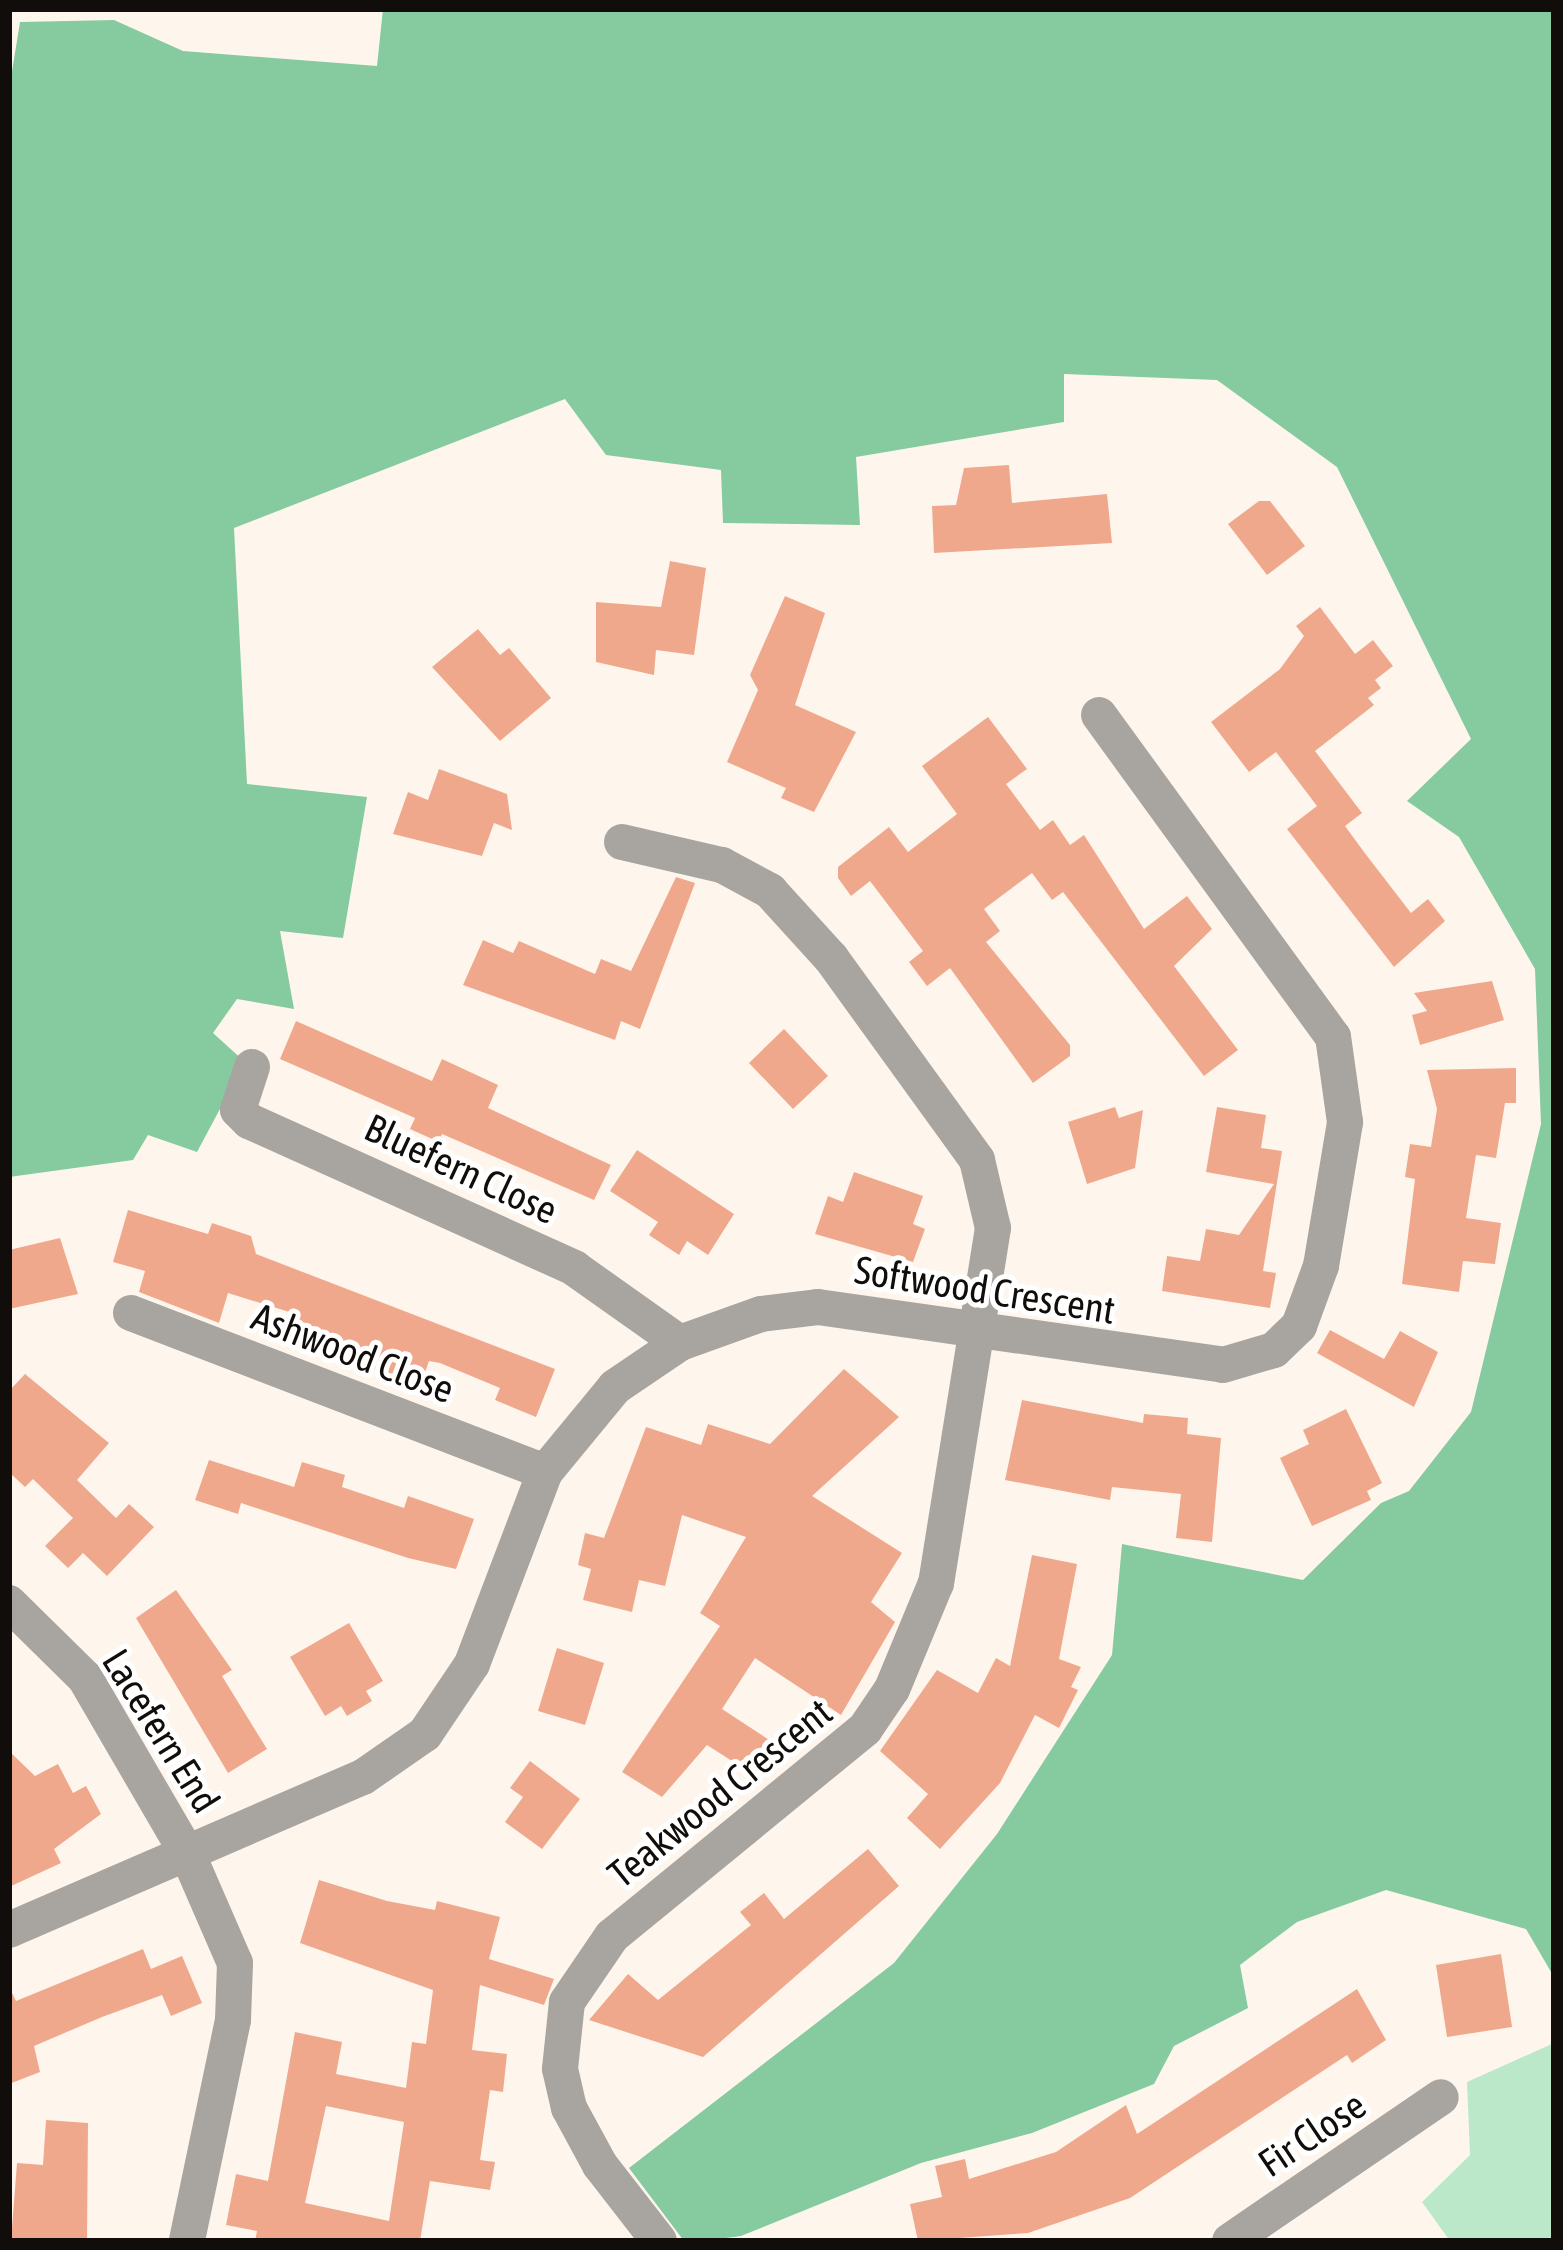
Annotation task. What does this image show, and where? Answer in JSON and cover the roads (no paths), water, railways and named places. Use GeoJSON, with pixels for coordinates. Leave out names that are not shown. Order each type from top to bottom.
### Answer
{"type":"FeatureCollection","features":[{"type":"Feature","properties":{"kind":"street","name":"Softwood Crescent"},"geometry":{"type":"LineString","coordinates":[[9,1930],[363,1777],[425,1734],[472,1664],[544,1472],[616,1387],[680,1343],[761,1314],[818,1307],[1183,1364],[1250,1360],[1299,1326],[1321,1266],[1345,1122],[1333,1037],[1099,715]]}},
{"type":"Feature","properties":{"kind":"street","name":"Teakwood Crescent"},"geometry":{"type":"LineString","coordinates":[[622,842],[746,876],[831,958],[977,1160],[993,1228],[981,1331],[936,1583],[892,1689],[865,1729],[612,1936],[568,2002],[560,2069],[569,2108],[600,2165],[659,2241]]}},
{"type":"Feature","properties":{"kind":"street","name":"Bluefern Close"},"geometry":{"type":"LineString","coordinates":[[252,1067],[238,1102],[249,1120],[574,1268],[680,1343]]}},
{"type":"Feature","properties":{"kind":"street","name":"Ashwood Close"},"geometry":{"type":"LineString","coordinates":[[131,1313],[544,1472]]}},
{"type":"Feature","properties":{"kind":"street","name":"Lacefern End"},"geometry":{"type":"LineString","coordinates":[[9,1603],[85,1678],[218,1915],[236,1988],[187,2241]]}},
{"type":"Feature","properties":{"kind":"street","name":"Fir Close"},"geometry":{"type":"LineString","coordinates":[[1230,2241],[1441,2097]]}}]}
